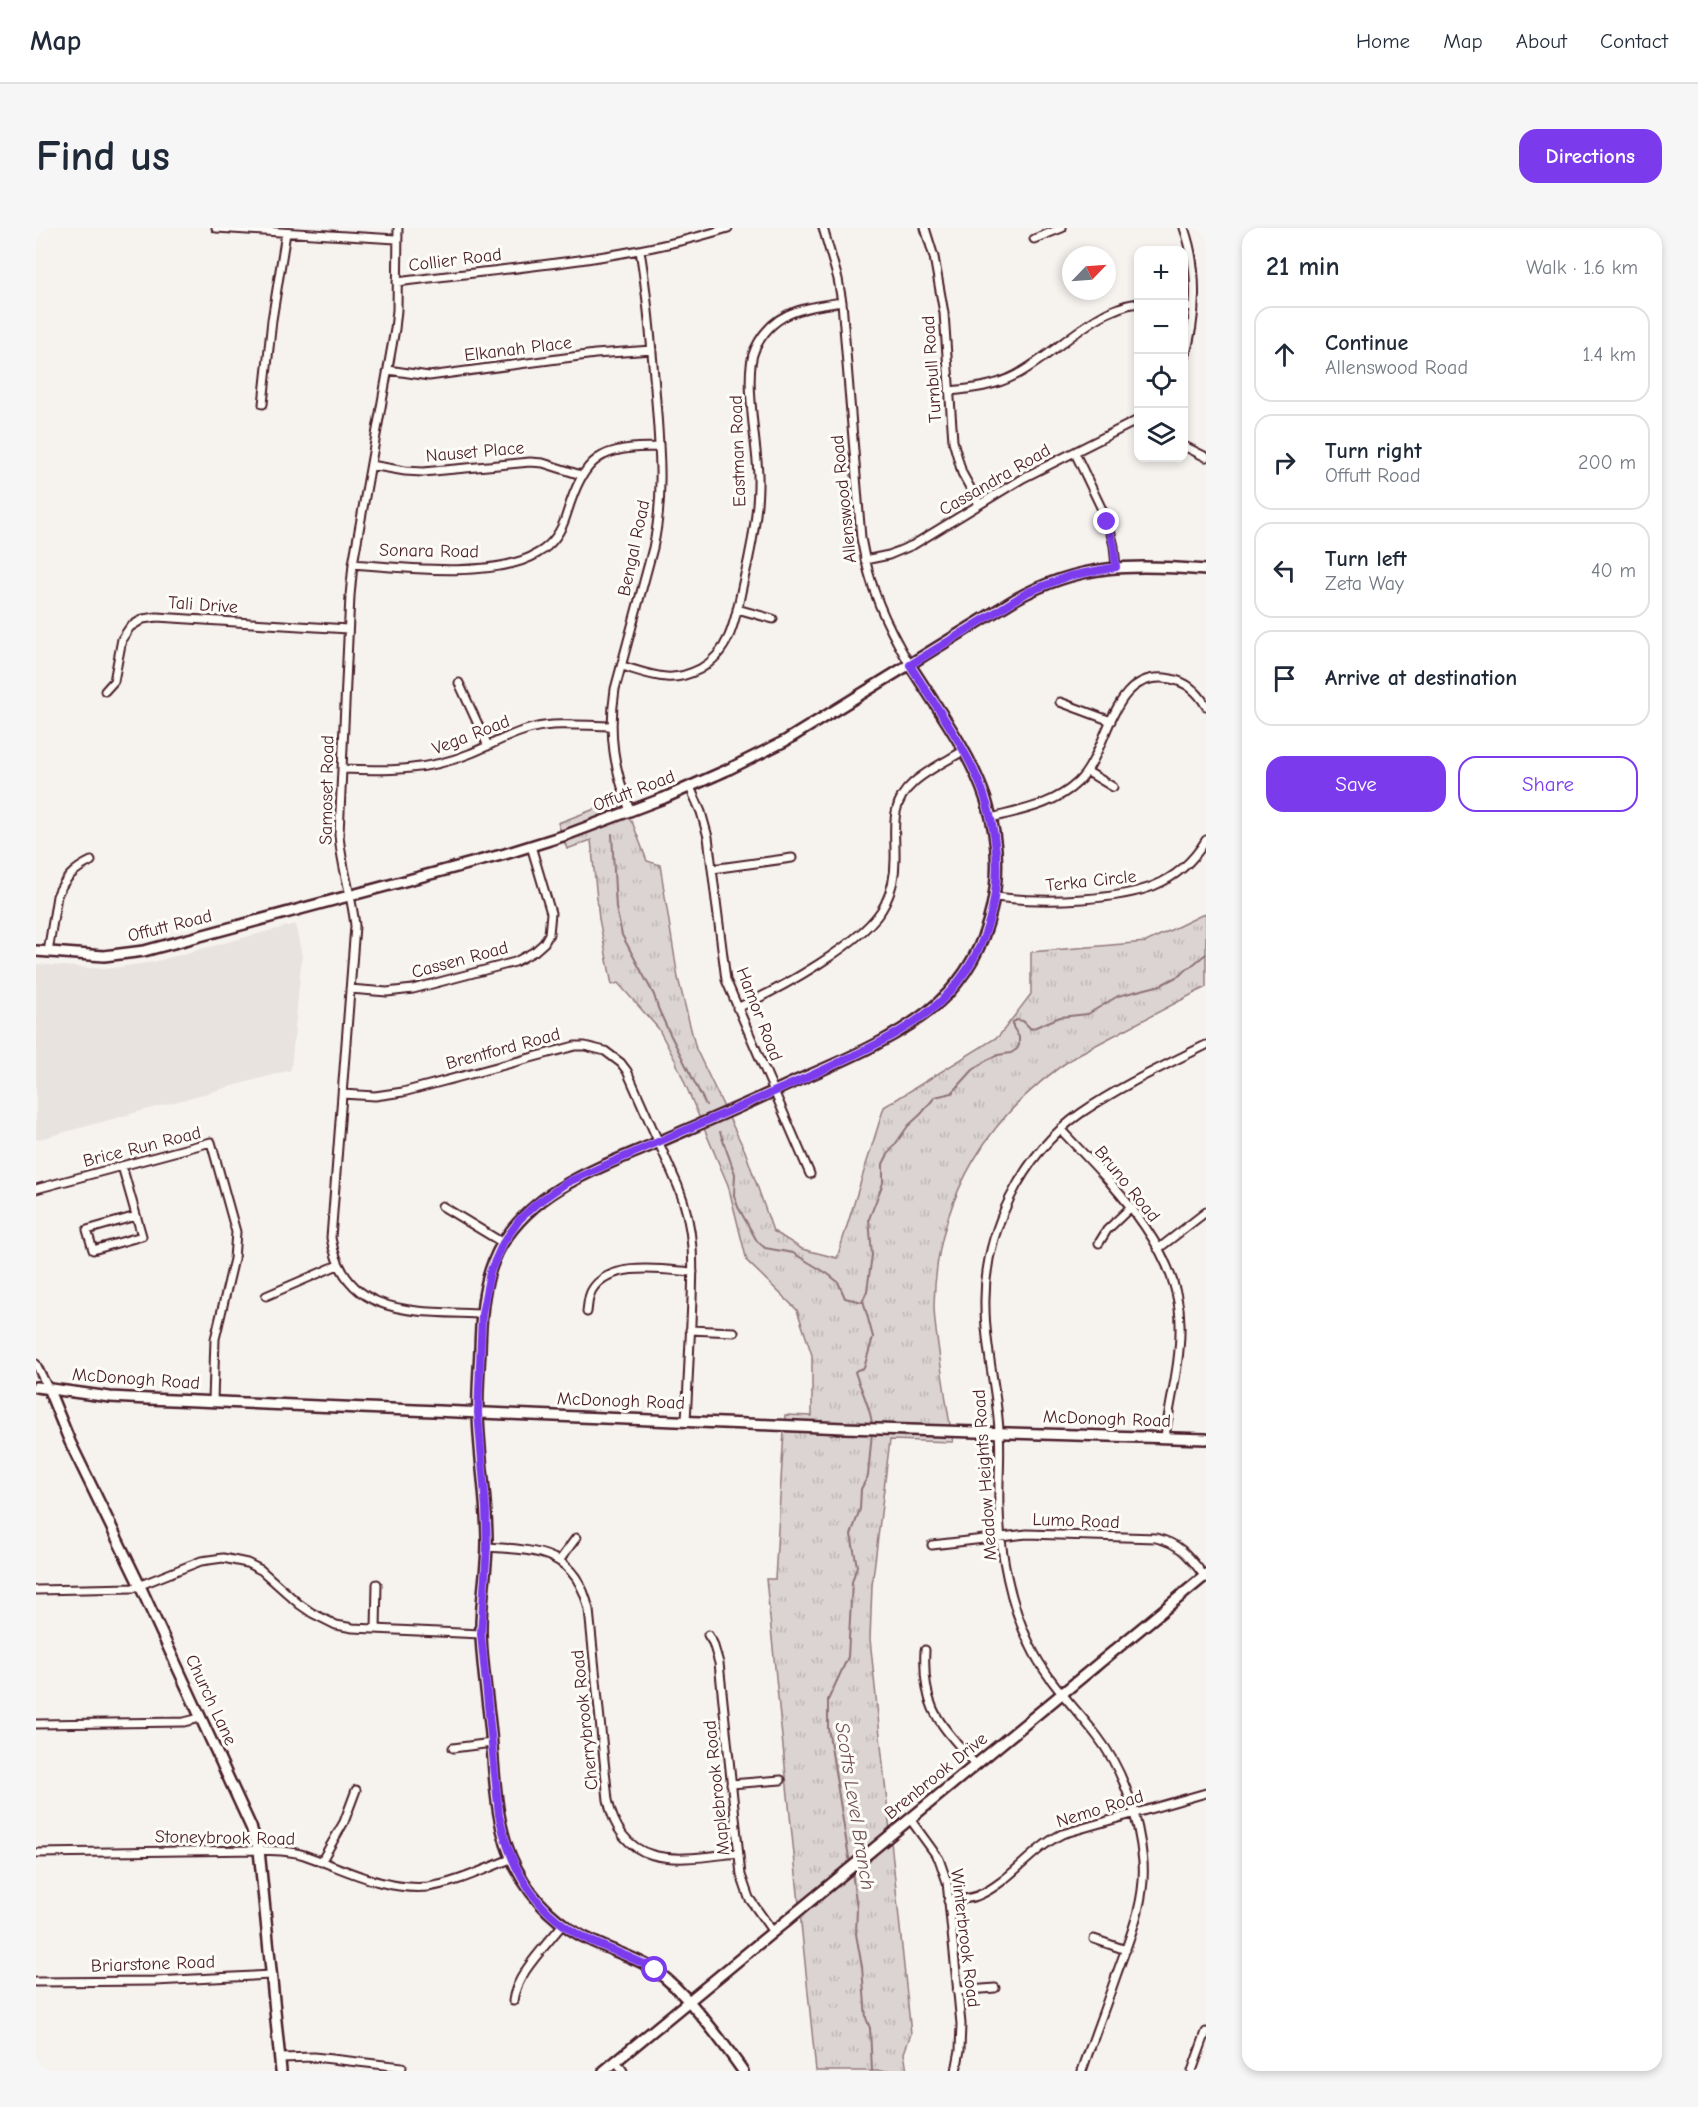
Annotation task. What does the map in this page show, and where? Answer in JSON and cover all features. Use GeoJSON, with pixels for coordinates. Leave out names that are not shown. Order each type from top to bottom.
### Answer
{"type":"FeatureCollection","features":[{"type":"Feature","properties":{"kind":"street"},"geometry":{"type":"LineString","coordinates":[[216,228],[396,239]]}},
{"type":"Feature","properties":{"kind":"street","name":"Samoset Road"},"geometry":{"type":"LineString","coordinates":[[398,228],[396,239],[397,310],[353,564],[348,629],[340,849],[356,926],[331,1238],[338,1265],[357,1290],[369,1299],[382,1305],[408,1311],[482,1314]]}},
{"type":"Feature","properties":{"kind":"street","name":"Collier Road"},"geometry":{"type":"LineString","coordinates":[[397,282],[640,251],[728,228]]}},
{"type":"Feature","properties":{"kind":"street","name":"Allenswood Road"},"geometry":{"type":"LineString","coordinates":[[743,2071],[666,1978],[641,1962],[589,1940],[562,1925],[530,1891],[511,1859],[499,1815],[481,1634],[487,1547],[478,1413],[482,1314],[490,1272],[503,1243],[520,1219],[550,1193],[566,1183],[833,1065],[898,1031],[940,1001],[957,983],[981,943],[995,897],[997,853],[991,818],[980,784],[883,616],[869,579],[861,538],[842,302],[838,279],[823,228]]}},
{"type":"Feature","properties":{"kind":"street","name":"Turnbull Road"},"geometry":{"type":"LineString","coordinates":[[925,228],[940,287],[953,441],[957,460],[969,487],[980,504]]}},
{"type":"Feature","properties":{"kind":"street"},"geometry":{"type":"LineString","coordinates":[[1034,239],[1062,228]]}},
{"type":"Feature","properties":{"kind":"street"},"geometry":{"type":"LineString","coordinates":[[1184,228],[1193,264],[1193,306],[1186,354]]}},
{"type":"Feature","properties":{"kind":"street"},"geometry":{"type":"LineString","coordinates":[[263,404],[272,320],[286,233]]}},
{"type":"Feature","properties":{"kind":"street","name":"Bengal Road"},"geometry":{"type":"LineString","coordinates":[[630,811],[615,765],[611,726],[615,689],[658,527],[661,490],[652,350],[640,251]]}},
{"type":"Feature","properties":{"kind":"street","name":"Eastman Road"},"geometry":{"type":"LineString","coordinates":[[622,666],[669,678],[695,672],[716,658],[724,648],[730,635],[751,553],[755,524],[758,476],[751,380],[754,350],[771,326],[786,315],[805,308],[842,302]]}},
{"type":"Feature","properties":{"kind":"street"},"geometry":{"type":"LineString","coordinates":[[949,391],[977,388],[1016,375],[1104,315],[1134,304]]}},
{"type":"Feature","properties":{"kind":"street"},"geometry":{"type":"LineString","coordinates":[[1188,306],[1193,306]]}},
{"type":"Feature","properties":{"kind":"street","name":"Elkanah Place"},"geometry":{"type":"LineString","coordinates":[[388,370],[429,376],[595,354],[652,350]]}},
{"type":"Feature","properties":{"kind":"street","name":"Cassandra Road"},"geometry":{"type":"LineString","coordinates":[[865,560],[901,551],[1023,478],[1134,422]]}},
{"type":"Feature","properties":{"kind":"street","name":"Sonara Road"},"geometry":{"type":"LineString","coordinates":[[353,564],[436,570],[504,565],[530,558],[550,545],[558,534],[581,476],[589,466],[607,453],[631,447],[659,447]]}},
{"type":"Feature","properties":{"kind":"street"},"geometry":{"type":"LineString","coordinates":[[1188,448],[1206,457]]}},
{"type":"Feature","properties":{"kind":"street"},"geometry":{"type":"LineString","coordinates":[[1075,453],[1110,528],[1116,567]]}},
{"type":"Feature","properties":{"kind":"street","name":"Nauset Place"},"geometry":{"type":"LineString","coordinates":[[371,465],[423,472],[530,462],[581,476]]}},
{"type":"Feature","properties":{"kind":"street","name":"Offutt Road"},"geometry":{"type":"LineString","coordinates":[[36,951],[104,956],[137,952],[531,846],[630,811],[690,786],[785,741],[1028,592],[1069,576],[1116,567],[1151,566],[1206,570]]}},
{"type":"Feature","properties":{"kind":"street"},"geometry":{"type":"LineString","coordinates":[[737,609],[773,619]]}},
{"type":"Feature","properties":{"kind":"street","name":"Tali Drive"},"geometry":{"type":"LineString","coordinates":[[105,691],[114,681],[122,639],[130,627],[143,619],[157,616],[348,629]]}},
{"type":"Feature","properties":{"kind":"street"},"geometry":{"type":"LineString","coordinates":[[991,818],[1050,802],[1071,789],[1088,772],[1125,694],[1145,682],[1167,678],[1186,684],[1195,691],[1206,706]]}},
{"type":"Feature","properties":{"kind":"street"},"geometry":{"type":"LineString","coordinates":[[459,683],[488,746]]}},
{"type":"Feature","properties":{"kind":"street"},"geometry":{"type":"LineString","coordinates":[[1060,702],[1111,721]]}},
{"type":"Feature","properties":{"kind":"street","name":"Vega Road"},"geometry":{"type":"LineString","coordinates":[[342,769],[394,771],[414,769],[452,760],[532,728],[611,726]]}},
{"type":"Feature","properties":{"kind":"street"},"geometry":{"type":"LineString","coordinates":[[737,1008],[783,987],[854,939],[876,920],[884,907],[894,876],[893,823],[898,802],[911,784],[963,751]]}},
{"type":"Feature","properties":{"kind":"street"},"geometry":{"type":"LineString","coordinates":[[1088,772],[1113,787]]}},
{"type":"Feature","properties":{"kind":"street","name":"Hamor Road"},"geometry":{"type":"LineString","coordinates":[[690,786],[705,824],[726,980],[810,1174]]}},
{"type":"Feature","properties":{"kind":"street","name":"Terka Circle"},"geometry":{"type":"LineString","coordinates":[[995,897],[1029,902],[1132,894],[1166,880],[1181,870],[1206,840]]}},
{"type":"Feature","properties":{"kind":"street","name":"Cassen Road"},"geometry":{"type":"LineString","coordinates":[[350,989],[387,992],[413,989],[515,962],[535,951],[544,943],[549,934],[551,914],[531,846]]}},
{"type":"Feature","properties":{"kind":"street"},"geometry":{"type":"LineString","coordinates":[[712,869],[792,858]]}},
{"type":"Feature","properties":{"kind":"street"},"geometry":{"type":"LineString","coordinates":[[48,952],[60,887],[71,873],[91,861]]}},
{"type":"Feature","properties":{"kind":"street","name":"Meadow Heights Road"},"geometry":{"type":"LineString","coordinates":[[1082,2071],[1137,1920],[1143,1883],[1140,1841],[1123,1782],[1110,1754],[1036,1657],[1022,1627],[1008,1580],[1000,1536],[999,1432],[984,1306],[989,1259],[998,1226],[1022,1178],[1034,1160],[1061,1130],[1079,1114],[1101,1100],[1206,1045]]}},
{"type":"Feature","properties":{"kind":"street","name":"Brentford Road"},"geometry":{"type":"LineString","coordinates":[[342,1094],[375,1096],[403,1092],[565,1047],[585,1046],[605,1051],[621,1063],[633,1083],[659,1142],[689,1218],[693,1272],[686,1420]]}},
{"type":"Feature","properties":{"kind":"street","name":"Bruno Road"},"geometry":{"type":"LineString","coordinates":[[1061,1130],[1131,1207],[1158,1249],[1175,1289],[1179,1306],[1180,1342],[1164,1437]]}},
{"type":"Feature","properties":{"kind":"street","name":"Brice Run Road"},"geometry":{"type":"LineString","coordinates":[[36,1189],[211,1142],[236,1232],[234,1259],[215,1339],[213,1401]]}},
{"type":"Feature","properties":{"kind":"street"},"geometry":{"type":"LineString","coordinates":[[122,1166],[142,1236],[93,1250],[87,1230],[136,1216]]}},
{"type":"Feature","properties":{"kind":"street"},"geometry":{"type":"LineString","coordinates":[[442,1206],[503,1243]]}},
{"type":"Feature","properties":{"kind":"street"},"geometry":{"type":"LineString","coordinates":[[1099,1243],[1107,1230],[1131,1207]]}},
{"type":"Feature","properties":{"kind":"street"},"geometry":{"type":"LineString","coordinates":[[1158,1249],[1206,1212]]}},
{"type":"Feature","properties":{"kind":"street"},"geometry":{"type":"LineString","coordinates":[[266,1296],[338,1265]]}},
{"type":"Feature","properties":{"kind":"street"},"geometry":{"type":"LineString","coordinates":[[587,1312],[593,1289],[606,1277],[616,1272],[635,1269],[693,1272]]}},
{"type":"Feature","properties":{"kind":"street"},"geometry":{"type":"LineString","coordinates":[[690,1330],[734,1332]]}},
{"type":"Feature","properties":{"kind":"street","name":"Church Lane"},"geometry":{"type":"LineString","coordinates":[[36,1364],[70,1442],[241,1804],[259,1850],[266,1935],[281,2058],[280,2071]]}},
{"type":"Feature","properties":{"kind":"street","name":"McDonogh Road"},"geometry":{"type":"LineString","coordinates":[[36,1387],[110,1396],[478,1413],[844,1428],[1206,1439]]}},
{"type":"Feature","properties":{"kind":"street","name":"Lumo Road"},"geometry":{"type":"LineString","coordinates":[[932,1545],[1000,1536],[1051,1534],[1156,1538],[1178,1546],[1206,1577]]}},
{"type":"Feature","properties":{"kind":"street"},"geometry":{"type":"LineString","coordinates":[[559,1561],[576,1538]]}},
{"type":"Feature","properties":{"kind":"street","name":"Cherrybrook Road"},"geometry":{"type":"LineString","coordinates":[[487,1547],[537,1551],[559,1561],[576,1576],[586,1596],[608,1800],[615,1824],[630,1844],[653,1856],[666,1859],[738,1853]]}},
{"type":"Feature","properties":{"kind":"street"},"geometry":{"type":"LineString","coordinates":[[36,1590],[133,1588],[201,1561],[223,1558],[237,1560],[261,1570],[299,1604],[324,1620],[353,1628],[481,1634]]}},
{"type":"Feature","properties":{"kind":"street","name":"Brenbrook Drive"},"geometry":{"type":"LineString","coordinates":[[604,2071],[1206,1577]]}},
{"type":"Feature","properties":{"kind":"street"},"geometry":{"type":"LineString","coordinates":[[376,1629],[377,1584]]}},
{"type":"Feature","properties":{"kind":"street","name":"Maplebrook Road"},"geometry":{"type":"LineString","coordinates":[[708,1635],[719,1663],[738,1853],[744,1887],[754,1907],[773,1932]]}},
{"type":"Feature","properties":{"kind":"street"},"geometry":{"type":"LineString","coordinates":[[926,1650],[924,1672],[929,1702],[943,1727],[976,1765]]}},
{"type":"Feature","properties":{"kind":"street"},"geometry":{"type":"LineString","coordinates":[[36,1724],[184,1722],[200,1718]]}},
{"type":"Feature","properties":{"kind":"street"},"geometry":{"type":"LineString","coordinates":[[453,1748],[492,1743]]}},
{"type":"Feature","properties":{"kind":"street"},"geometry":{"type":"LineString","coordinates":[[731,1784],[781,1780]]}},
{"type":"Feature","properties":{"kind":"street"},"geometry":{"type":"LineString","coordinates":[[321,1862],[344,1822],[356,1790]]}},
{"type":"Feature","properties":{"kind":"street","name":"Nemo Road"},"geometry":{"type":"LineString","coordinates":[[948,1901],[966,1899],[986,1891],[1040,1847],[1062,1834],[1206,1793]]}},
{"type":"Feature","properties":{"kind":"street","name":"Winterbrook Road"},"geometry":{"type":"LineString","coordinates":[[910,1819],[939,1859],[946,1882],[961,2024],[956,2071]]}},
{"type":"Feature","properties":{"kind":"street","name":"Stoneybrook Road"},"geometry":{"type":"LineString","coordinates":[[36,1853],[259,1850],[290,1852],[392,1886],[409,1887],[442,1884],[511,1859]]}},
{"type":"Feature","properties":{"kind":"street"},"geometry":{"type":"LineString","coordinates":[[513,2001],[520,1978],[562,1925]]}},
{"type":"Feature","properties":{"kind":"street"},"geometry":{"type":"LineString","coordinates":[[1094,1939],[1125,1950]]}},
{"type":"Feature","properties":{"kind":"street","name":"Briarstone Road"},"geometry":{"type":"LineString","coordinates":[[36,1982],[155,1981],[271,1975]]}},
{"type":"Feature","properties":{"kind":"street"},"geometry":{"type":"LineString","coordinates":[[957,1991],[994,1988]]}},
{"type":"Feature","properties":{"kind":"street"},"geometry":{"type":"LineString","coordinates":[[1192,2071],[1206,2032]]}},
{"type":"Feature","properties":{"kind":"street"},"geometry":{"type":"LineString","coordinates":[[281,2058],[314,2057],[402,2067]]}},
{"type":"Feature","properties":{"kind":"street"},"geometry":{"type":"LineString","coordinates":[[616,2061],[623,2071]]}},
{"type":"Feature","properties":{"kind":"shaded area"},"geometry":{"type":"Polygon","coordinates":[[[295,924],[302,955],[291,1070],[36,1140],[36,964],[106,969],[153,962],[295,924]]]}},
{"type":"Feature","properties":{"kind":"green space"},"geometry":{"type":"Polygon","coordinates":[[[616,801],[633,824],[647,861],[660,865],[678,978],[696,1049],[745,1151],[773,1231],[802,1249],[837,1258],[884,1107],[999,1036],[1031,994],[1031,952],[1146,942],[1206,913],[1206,987],[1079,1054],[1047,1077],[1019,1102],[994,1130],[974,1161],[957,1194],[945,1229],[937,1266],[934,1305],[935,1326],[953,1442],[890,1440],[872,1586],[870,1639],[911,2034],[904,2053],[907,2071],[816,2071],[766,1579],[775,1579],[785,1415],[812,1416],[812,1355],[797,1310],[747,1261],[728,1185],[675,1060],[658,1028],[618,983],[612,985],[599,919],[591,840],[567,849],[558,823],[616,801]]]}},
{"type":"Feature","properties":{"kind":"waterway"},"geometry":{"type":"LineString","coordinates":[[612,834],[616,908],[622,935],[654,995],[668,1030],[706,1105]]}},
{"type":"Feature","properties":{"kind":"waterway","name":"Scotts Level Branch"},"geometry":{"type":"LineString","coordinates":[[872,1426],[868,1406],[855,1372],[864,1368],[873,1337],[863,1300],[867,1291],[872,1255],[869,1219],[883,1183],[883,1164],[908,1126],[935,1097],[952,1093],[973,1070],[987,1060],[1017,1049],[1019,1037],[1013,1027],[1013,1022],[1023,1021],[1031,1029],[1060,1017],[1088,1014],[1118,996],[1161,985],[1180,975],[1206,954]]}},
{"type":"Feature","properties":{"kind":"waterway"},"geometry":{"type":"LineString","coordinates":[[720,1132],[735,1174],[734,1195],[738,1207],[757,1241],[765,1248],[793,1253],[838,1282],[845,1298],[862,1302]]}},
{"type":"Feature","properties":{"kind":"waterway","name":"Scotts Level Branch"},"geometry":{"type":"LineString","coordinates":[[850,1864],[828,1728],[828,1700],[848,1657],[852,1582],[857,1566],[851,1535],[860,1509],[861,1489],[868,1476],[872,1432]]}},
{"type":"Feature","properties":{"kind":"waterway","name":"Scotts Level Branch"},"geometry":{"type":"LineString","coordinates":[[852,1872],[857,1908],[856,1934],[862,1967],[866,2018],[870,2028],[872,2071]]}},
{"type":"Feature","properties":{"kind":"route"},"geometry":{"type":"LineString","coordinates":[[655,1970],[562,1925],[544,1908],[518,1873],[504,1837],[499,1815],[481,1634],[487,1547],[478,1413],[482,1314],[490,1272],[503,1243],[520,1219],[550,1193],[566,1183],[833,1065],[920,1017],[957,983],[981,943],[990,918],[995,897],[997,853],[991,818],[972,766],[910,665],[1028,592],[1069,576],[1116,567],[1112,535],[1107,522]]}}]}
